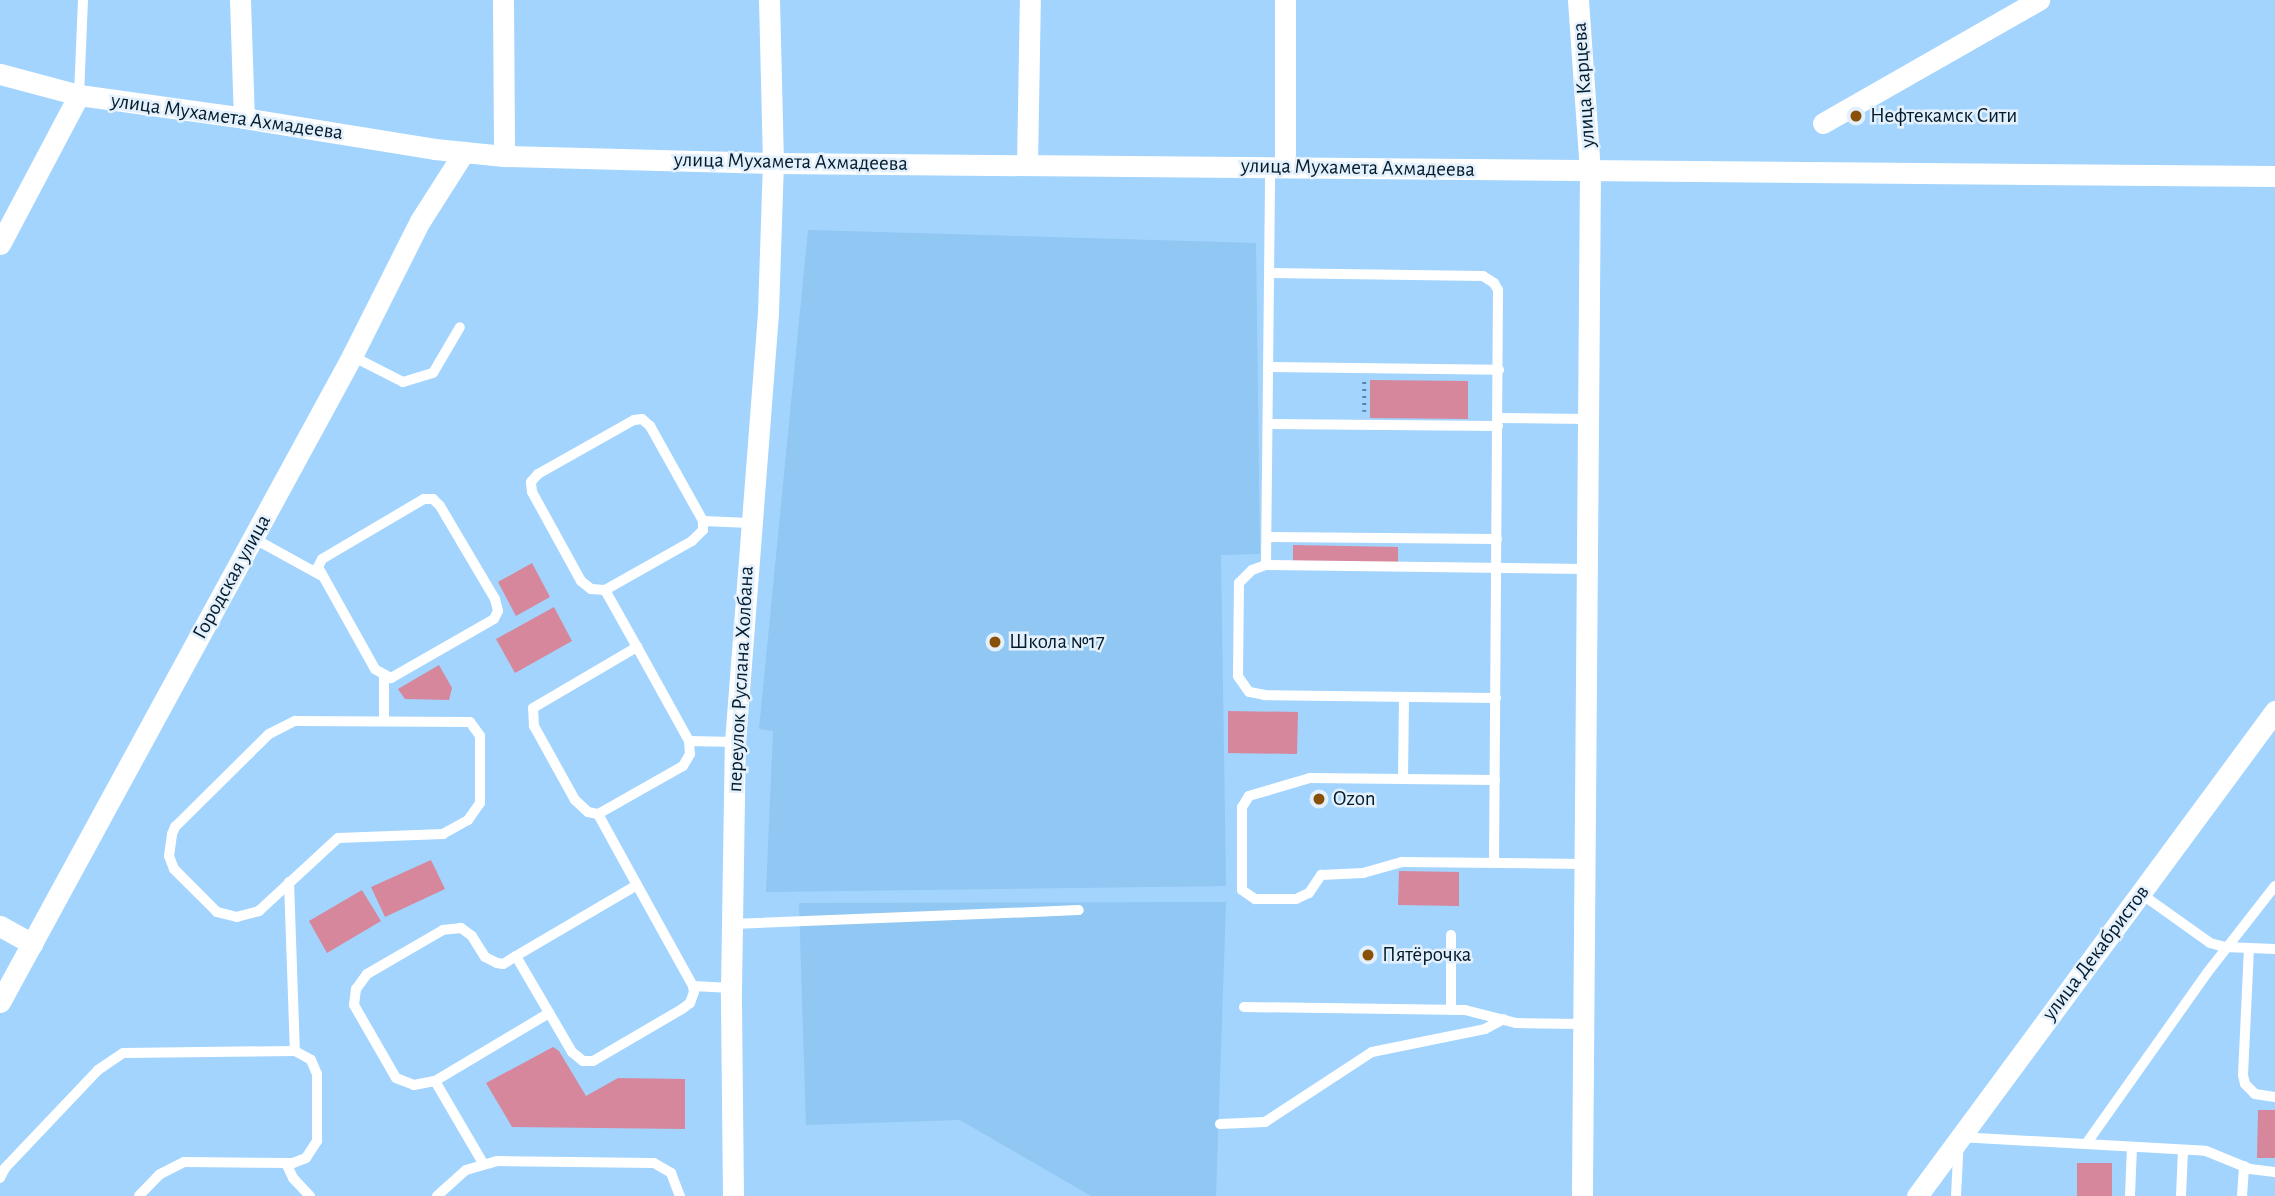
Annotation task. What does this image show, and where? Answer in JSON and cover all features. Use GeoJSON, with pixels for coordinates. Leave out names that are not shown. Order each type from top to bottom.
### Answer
{"type":"FeatureCollection","features":[{"type":"Feature","properties":{"kind":"street"},"geometry":{"type":"LineString","coordinates":[[240,0],[244,118]]}},
{"type":"Feature","properties":{"kind":"street"},"geometry":{"type":"LineString","coordinates":[[503,0],[504,156]]}},
{"type":"Feature","properties":{"kind":"street","name":"переулок Руслана Холбана"},"geometry":{"type":"LineString","coordinates":[[733,1196],[731,988],[735,742],[768,312],[773,163],[769,0]]}},
{"type":"Feature","properties":{"kind":"street"},"geometry":{"type":"LineString","coordinates":[[1027,165],[1030,0]]}},
{"type":"Feature","properties":{"kind":"street"},"geometry":{"type":"LineString","coordinates":[[1278,167],[1285,0]]}},
{"type":"Feature","properties":{"kind":"street","name":"улица Карцева"},"geometry":{"type":"LineString","coordinates":[[1578,0],[1590,170],[1582,1196]]}},
{"type":"Feature","properties":{"kind":"street"},"geometry":{"type":"LineString","coordinates":[[1823,123],[2039,0]]}},
{"type":"Feature","properties":{"kind":"street","name":"улица Мухамета Ахмадеева"},"geometry":{"type":"LineString","coordinates":[[0,74],[79,95],[504,156],[773,163],[2275,176]]}},
{"type":"Feature","properties":{"kind":"street"},"geometry":{"type":"LineString","coordinates":[[0,244],[79,95]]}},
{"type":"Feature","properties":{"kind":"street","name":"Городская улица"},"geometry":{"type":"LineString","coordinates":[[0,1002],[352,356],[420,220],[464,152]]}},
{"type":"Feature","properties":{"kind":"street","name":"улица Декабристов"},"geometry":{"type":"LineString","coordinates":[[1917,1196],[2275,710]]}},
{"type":"Feature","properties":{"kind":"street"},"geometry":{"type":"LineString","coordinates":[[0,926],[32,944]]}},
{"type":"Feature","properties":{"kind":"lane"},"geometry":{"type":"LineString","coordinates":[[79,95],[83,0]]}},
{"type":"Feature","properties":{"kind":"lane"},"geometry":{"type":"LineString","coordinates":[[1266,565],[1269,274],[1278,167]]}},
{"type":"Feature","properties":{"kind":"lane"},"geometry":{"type":"LineString","coordinates":[[1269,274],[1483,276],[1499,290],[1494,863]]}},
{"type":"Feature","properties":{"kind":"lane"},"geometry":{"type":"LineString","coordinates":[[352,356],[403,382],[433,373],[460,327]]}},
{"type":"Feature","properties":{"kind":"lane"},"geometry":{"type":"LineString","coordinates":[[1268,368],[1499,370]]}},
{"type":"Feature","properties":{"kind":"lane"},"geometry":{"type":"LineString","coordinates":[[642,419],[650,426],[704,521],[703,530],[692,541],[605,590],[591,589],[582,581],[532,492],[531,481],[537,474],[634,420],[642,419]]}},
{"type":"Feature","properties":{"kind":"lane"},"geometry":{"type":"LineString","coordinates":[[1268,424],[1364,425],[1588,419]]}},
{"type":"Feature","properties":{"kind":"lane"},"geometry":{"type":"LineString","coordinates":[[424,499],[433,499],[440,506],[495,599],[498,611],[494,619],[391,678],[375,669],[320,575],[318,567],[322,559],[424,499]]}},
{"type":"Feature","properties":{"kind":"lane"},"geometry":{"type":"LineString","coordinates":[[704,521],[750,523]]}},
{"type":"Feature","properties":{"kind":"lane"},"geometry":{"type":"LineString","coordinates":[[1267,537],[1497,539]]}},
{"type":"Feature","properties":{"kind":"lane"},"geometry":{"type":"LineString","coordinates":[[253,538],[320,575]]}},
{"type":"Feature","properties":{"kind":"lane"},"geometry":{"type":"LineString","coordinates":[[1496,698],[1257,695],[1245,689],[1238,676],[1240,583],[1252,569],[1266,565],[1587,569]]}},
{"type":"Feature","properties":{"kind":"lane"},"geometry":{"type":"LineString","coordinates":[[605,590],[637,647],[689,741],[690,754],[683,766],[598,814],[588,812],[575,800],[534,726],[531,714],[536,704],[637,647]]}},
{"type":"Feature","properties":{"kind":"lane"},"geometry":{"type":"LineString","coordinates":[[384,676],[384,720]]}},
{"type":"Feature","properties":{"kind":"lane"},"geometry":{"type":"LineString","coordinates":[[1404,697],[1404,779]]}},
{"type":"Feature","properties":{"kind":"lane"},"geometry":{"type":"LineString","coordinates":[[295,720],[384,720],[467,720],[475,725],[480,736],[480,803],[459,827],[443,834],[338,838],[259,911],[237,917],[217,912],[174,869],[169,856],[175,827],[276,728],[295,720]]}},
{"type":"Feature","properties":{"kind":"lane"},"geometry":{"type":"LineString","coordinates":[[689,741],[735,742]]}},
{"type":"Feature","properties":{"kind":"lane"},"geometry":{"type":"LineString","coordinates":[[1495,780],[1310,778],[1249,796],[1242,807],[1242,890],[1255,899],[1296,899],[1309,893],[1315,880],[1325,874],[1363,873],[1402,862],[1585,864]]}},
{"type":"Feature","properties":{"kind":"lane"},"geometry":{"type":"LineString","coordinates":[[516,956],[577,1058],[593,1061],[690,1003],[693,986],[598,814]]}},
{"type":"Feature","properties":{"kind":"lane"},"geometry":{"type":"LineString","coordinates":[[289,882],[295,1051]]}},
{"type":"Feature","properties":{"kind":"lane"},"geometry":{"type":"LineString","coordinates":[[549,1013],[435,1081],[414,1085],[396,1077],[354,1005],[359,983],[367,974],[453,927],[461,928],[472,936],[490,961],[503,964],[637,885]]}},
{"type":"Feature","properties":{"kind":"lane"},"geometry":{"type":"LineString","coordinates":[[2086,1144],[2275,886]]}},
{"type":"Feature","properties":{"kind":"lane"},"geometry":{"type":"LineString","coordinates":[[2140,893],[2206,940],[2229,947],[2275,949]]}},
{"type":"Feature","properties":{"kind":"lane"},"geometry":{"type":"LineString","coordinates":[[733,924],[1079,910]]}},
{"type":"Feature","properties":{"kind":"lane"},"geometry":{"type":"LineString","coordinates":[[1451,935],[1451,1010]]}},
{"type":"Feature","properties":{"kind":"lane"},"geometry":{"type":"LineString","coordinates":[[2249,948],[2243,1075],[2245,1084],[2255,1094],[2275,1097]]}},
{"type":"Feature","properties":{"kind":"lane"},"geometry":{"type":"LineString","coordinates":[[693,986],[731,988]]}},
{"type":"Feature","properties":{"kind":"lane"},"geometry":{"type":"LineString","coordinates":[[1244,1007],[1476,1011],[1516,1023],[1583,1024]]}},
{"type":"Feature","properties":{"kind":"lane"},"geometry":{"type":"LineString","coordinates":[[1220,1124],[1265,1122],[1372,1052],[1485,1030],[1504,1019]]}},
{"type":"Feature","properties":{"kind":"lane"},"geometry":{"type":"LineString","coordinates":[[0,1178],[5,1168],[98,1070],[123,1053],[295,1051],[311,1060],[317,1074],[317,1141],[306,1158],[286,1163],[184,1162],[160,1174],[139,1196]]}},
{"type":"Feature","properties":{"kind":"lane"},"geometry":{"type":"LineString","coordinates":[[435,1081],[483,1163]]}},
{"type":"Feature","properties":{"kind":"lane"},"geometry":{"type":"LineString","coordinates":[[1956,1196],[1959,1137],[2212,1152],[2244,1166],[2275,1172]]}},
{"type":"Feature","properties":{"kind":"lane"},"geometry":{"type":"LineString","coordinates":[[2130,1196],[2132,1147]]}},
{"type":"Feature","properties":{"kind":"lane"},"geometry":{"type":"LineString","coordinates":[[2181,1196],[2183,1150]]}},
{"type":"Feature","properties":{"kind":"lane"},"geometry":{"type":"LineString","coordinates":[[437,1196],[457,1177],[483,1163],[497,1161],[653,1163],[671,1173],[680,1196]]}},
{"type":"Feature","properties":{"kind":"lane"},"geometry":{"type":"LineString","coordinates":[[286,1163],[297,1183],[310,1196]]}},
{"type":"Feature","properties":{"kind":"lane"},"geometry":{"type":"LineString","coordinates":[[2242,1196],[2244,1166]]}},
{"type":"Feature","properties":{"kind":"path"},"geometry":{"type":"LineString","coordinates":[[1364,369],[1364,425]]}},
{"type":"Feature","properties":{"kind":"shaded area","name":"Школа №17"},"geometry":{"type":"Polygon","coordinates":[[[808,230],[1256,243],[1260,554],[1221,555],[1226,886],[766,892],[773,731],[759,729],[808,230]]]}},
{"type":"Feature","properties":{"kind":"shaded area"},"geometry":{"type":"Polygon","coordinates":[[[1370,380],[1468,381],[1468,419],[1370,418],[1370,380]]]}},
{"type":"Feature","properties":{"kind":"shaded area"},"geometry":{"type":"Polygon","coordinates":[[[1293,545],[1398,547],[1398,564],[1293,563],[1293,545]]]}},
{"type":"Feature","properties":{"kind":"shaded area"},"geometry":{"type":"Polygon","coordinates":[[[532,563],[550,597],[516,616],[498,582],[532,563]]]}},
{"type":"Feature","properties":{"kind":"shaded area"},"geometry":{"type":"Polygon","coordinates":[[[554,607],[572,641],[515,673],[496,639],[554,607]]]}},
{"type":"Feature","properties":{"kind":"shaded area"},"geometry":{"type":"Polygon","coordinates":[[[439,665],[452,688],[449,700],[405,699],[398,689],[439,665]]]}},
{"type":"Feature","properties":{"kind":"shaded area"},"geometry":{"type":"Polygon","coordinates":[[[1228,711],[1298,712],[1297,754],[1228,753],[1228,711]]]}},
{"type":"Feature","properties":{"kind":"shaded area"},"geometry":{"type":"Polygon","coordinates":[[[431,860],[445,889],[385,917],[371,887],[431,860]]]}},
{"type":"Feature","properties":{"kind":"shaded area"},"geometry":{"type":"Polygon","coordinates":[[[1399,871],[1459,872],[1459,906],[1398,905],[1399,871]]]}},
{"type":"Feature","properties":{"kind":"shaded area"},"geometry":{"type":"Polygon","coordinates":[[[362,890],[381,921],[327,953],[309,921],[362,890]]]}},
{"type":"Feature","properties":{"kind":"shaded area"},"geometry":{"type":"Polygon","coordinates":[[[1226,902],[1216,1196],[1091,1196],[960,1120],[806,1125],[799,903],[1226,902]]]}},
{"type":"Feature","properties":{"kind":"shaded area"},"geometry":{"type":"Polygon","coordinates":[[[553,1047],[559,1051],[586,1096],[618,1078],[685,1079],[685,1129],[512,1127],[486,1083],[553,1047]]]}},
{"type":"Feature","properties":{"kind":"shaded area"},"geometry":{"type":"Polygon","coordinates":[[[2258,1110],[2275,1110],[2275,1158],[2257,1158],[2258,1110]]]}},
{"type":"Feature","properties":{"kind":"shaded area"},"geometry":{"type":"Polygon","coordinates":[[[2077,1163],[2112,1163],[2112,1196],[2077,1196],[2077,1163]]]}},
{"type":"Feature","properties":{"kind":"place","name":"Нефтекамск Сити"},"geometry":{"type":"Point","coordinates":[1856,116]}},
{"type":"Feature","properties":{"kind":"place","name":"Школа №17"},"geometry":{"type":"Point","coordinates":[995,642]}},
{"type":"Feature","properties":{"kind":"place","name":"Ozon"},"geometry":{"type":"Point","coordinates":[1319,799]}},
{"type":"Feature","properties":{"kind":"place","name":"Пятёрочка"},"geometry":{"type":"Point","coordinates":[1368,955]}}]}
